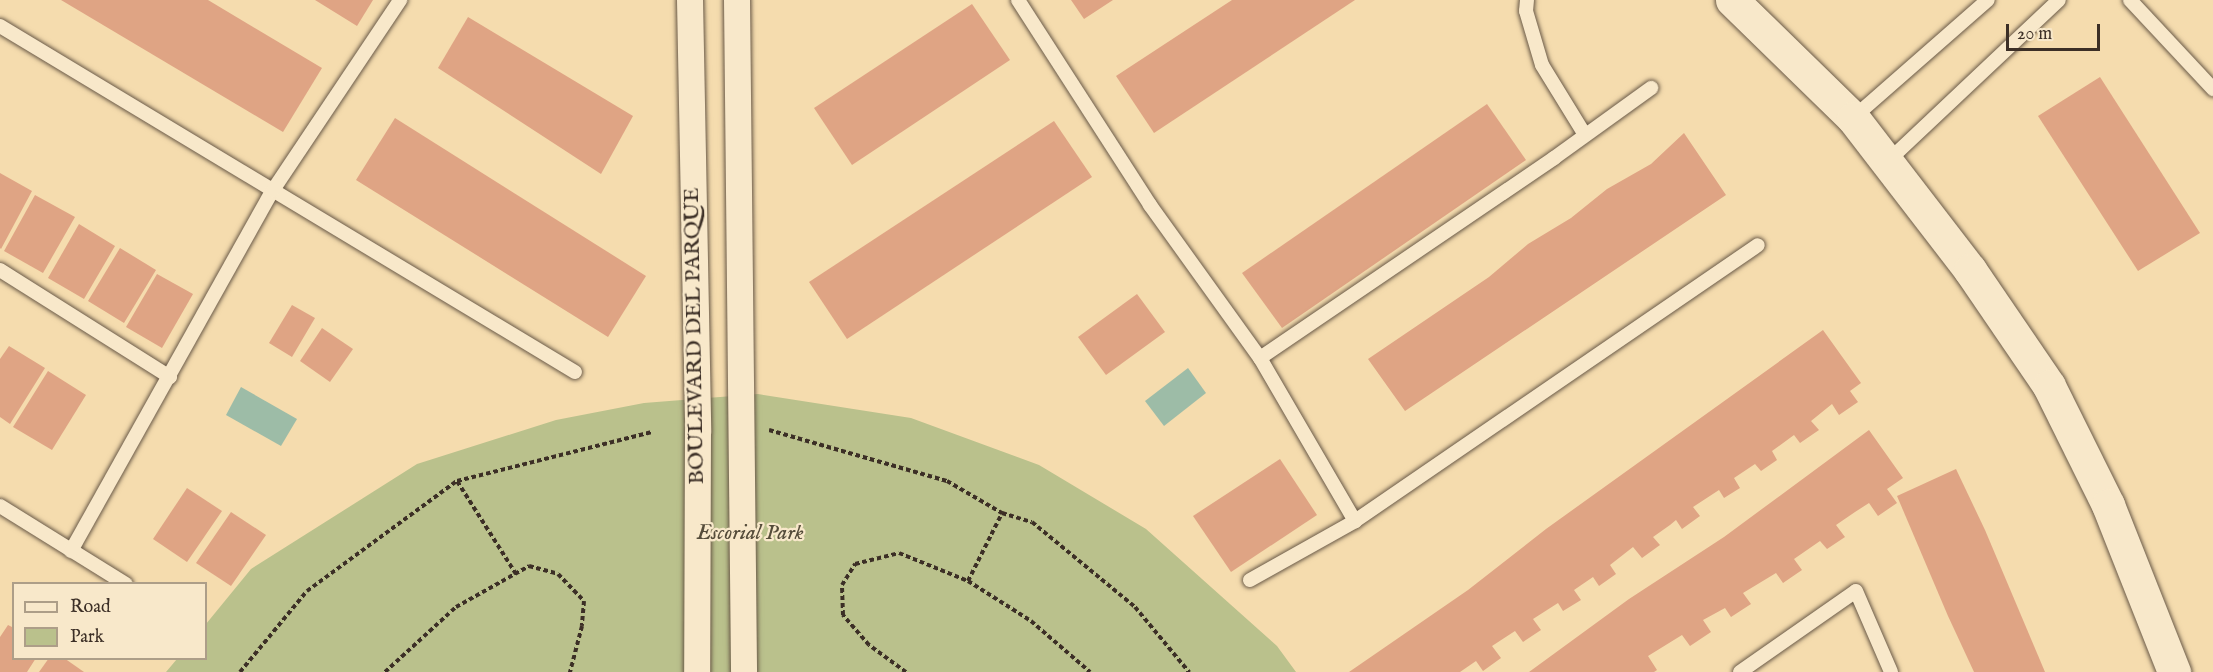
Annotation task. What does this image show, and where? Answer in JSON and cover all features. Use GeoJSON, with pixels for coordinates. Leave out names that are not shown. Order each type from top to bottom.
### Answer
{"type":"FeatureCollection","features":[{"type":"Feature","properties":{"kind":"street","name":"BOULEVARD DEL PARQUE"},"geometry":{"type":"LineString","coordinates":[[690,0],[698,432],[697,672]]}},
{"type":"Feature","properties":{"kind":"street","name":"BOULEVARD DEL PARQUE"},"geometry":{"type":"LineString","coordinates":[[737,0],[744,672]]}},
{"type":"Feature","properties":{"kind":"street"},"geometry":{"type":"LineString","coordinates":[[1732,0],[1852,118],[1971,270],[2049,386],[2108,505],[2174,672]]}},
{"type":"Feature","properties":{"kind":"lane"},"geometry":{"type":"LineString","coordinates":[[70,551],[170,377],[273,190],[400,0]]}},
{"type":"Feature","properties":{"kind":"lane"},"geometry":{"type":"LineString","coordinates":[[1018,0],[1150,205],[1260,358],[1355,521]]}},
{"type":"Feature","properties":{"kind":"lane"},"geometry":{"type":"LineString","coordinates":[[1527,0],[1526,11],[1542,65],[1585,135]]}},
{"type":"Feature","properties":{"kind":"lane"},"geometry":{"type":"LineString","coordinates":[[1852,118],[1988,0]]}},
{"type":"Feature","properties":{"kind":"lane"},"geometry":{"type":"LineString","coordinates":[[1887,162],[2059,0]]}},
{"type":"Feature","properties":{"kind":"lane"},"geometry":{"type":"LineString","coordinates":[[2130,0],[2213,89]]}},
{"type":"Feature","properties":{"kind":"lane"},"geometry":{"type":"LineString","coordinates":[[0,26],[575,372]]}},
{"type":"Feature","properties":{"kind":"lane"},"geometry":{"type":"LineString","coordinates":[[1260,358],[1651,88]]}},
{"type":"Feature","properties":{"kind":"lane"},"geometry":{"type":"LineString","coordinates":[[1250,580],[1355,521],[1758,245]]}},
{"type":"Feature","properties":{"kind":"lane"},"geometry":{"type":"LineString","coordinates":[[0,270],[170,377]]}},
{"type":"Feature","properties":{"kind":"lane"},"geometry":{"type":"LineString","coordinates":[[0,506],[123,582]]}},
{"type":"Feature","properties":{"kind":"lane"},"geometry":{"type":"LineString","coordinates":[[1740,672],[1856,591],[1891,672]]}},
{"type":"Feature","properties":{"kind":"path"},"geometry":{"type":"LineString","coordinates":[[742,426],[778,431],[947,481],[1002,513],[1032,522],[1135,607],[1189,672]]}},
{"type":"Feature","properties":{"kind":"path"},"geometry":{"type":"LineString","coordinates":[[240,672],[307,591],[457,481],[652,432]]}},
{"type":"Feature","properties":{"kind":"path"},"geometry":{"type":"LineString","coordinates":[[457,481],[516,574]]}},
{"type":"Feature","properties":{"kind":"path"},"geometry":{"type":"LineString","coordinates":[[968,581],[1002,513]]}},
{"type":"Feature","properties":{"kind":"path"},"geometry":{"type":"LineString","coordinates":[[906,672],[869,645],[843,615],[842,585],[855,564],[899,553],[968,581],[1031,621],[1090,672]]}},
{"type":"Feature","properties":{"kind":"path"},"geometry":{"type":"LineString","coordinates":[[385,672],[456,607],[529,567],[558,574],[584,601],[582,626],[570,672]]}},
{"type":"Feature","properties":{"kind":"green space","name":"Escorial Park"},"geometry":{"type":"Polygon","coordinates":[[[758,394],[911,418],[1039,465],[1146,529],[1277,646],[1296,672],[166,672],[176,660],[207,660],[207,623],[251,569],[417,464],[556,420],[644,403],[758,394]]]}},
{"type":"Feature","properties":{"kind":"shaded area"},"geometry":{"type":"Polygon","coordinates":[[[1188,368],[1206,393],[1164,426],[1145,401],[1188,368]]]}},
{"type":"Feature","properties":{"kind":"shaded area"},"geometry":{"type":"Polygon","coordinates":[[[241,387],[297,419],[281,446],[226,415],[241,387]]]}},
{"type":"Feature","properties":{"kind":"building"},"geometry":{"type":"Polygon","coordinates":[[[61,0],[208,0],[322,68],[283,132],[61,0]]]}},
{"type":"Feature","properties":{"kind":"building"},"geometry":{"type":"Polygon","coordinates":[[[315,0],[373,0],[357,26],[315,0]]]}},
{"type":"Feature","properties":{"kind":"building"},"geometry":{"type":"Polygon","coordinates":[[[1071,0],[1113,0],[1084,19],[1071,0]]]}},
{"type":"Feature","properties":{"kind":"building"},"geometry":{"type":"Polygon","coordinates":[[[1232,0],[1355,0],[1154,133],[1116,76],[1232,0]]]}},
{"type":"Feature","properties":{"kind":"building"},"geometry":{"type":"Polygon","coordinates":[[[972,4],[1010,60],[852,165],[814,108],[972,4]]]}},
{"type":"Feature","properties":{"kind":"building"},"geometry":{"type":"Polygon","coordinates":[[[468,17],[633,116],[601,174],[438,68],[468,17]]]}},
{"type":"Feature","properties":{"kind":"building"},"geometry":{"type":"Polygon","coordinates":[[[2100,77],[2200,233],[2138,271],[2038,116],[2100,77]]]}},
{"type":"Feature","properties":{"kind":"building"},"geometry":{"type":"Polygon","coordinates":[[[1487,104],[1526,160],[1282,328],[1242,273],[1487,104]]]}},
{"type":"Feature","properties":{"kind":"building"},"geometry":{"type":"Polygon","coordinates":[[[395,118],[646,276],[608,337],[356,180],[395,118]]]}},
{"type":"Feature","properties":{"kind":"building"},"geometry":{"type":"Polygon","coordinates":[[[1054,121],[1092,177],[847,339],[809,282],[1054,121]]]}},
{"type":"Feature","properties":{"kind":"building"},"geometry":{"type":"Polygon","coordinates":[[[1684,133],[1726,195],[1405,411],[1368,359],[1489,277],[1528,244],[1571,218],[1607,189],[1651,164],[1684,133]]]}},
{"type":"Feature","properties":{"kind":"building"},"geometry":{"type":"Polygon","coordinates":[[[0,173],[32,191],[1,249],[0,248],[0,173]]]}},
{"type":"Feature","properties":{"kind":"building"},"geometry":{"type":"Polygon","coordinates":[[[35,195],[75,217],[43,273],[4,251],[35,195]]]}},
{"type":"Feature","properties":{"kind":"building"},"geometry":{"type":"Polygon","coordinates":[[[79,224],[115,246],[84,299],[48,278],[79,224]]]}},
{"type":"Feature","properties":{"kind":"building"},"geometry":{"type":"Polygon","coordinates":[[[120,248],[156,270],[124,323],[88,301],[120,248]]]}},
{"type":"Feature","properties":{"kind":"building"},"geometry":{"type":"Polygon","coordinates":[[[157,274],[193,294],[162,348],[126,327],[157,274]]]}},
{"type":"Feature","properties":{"kind":"building"},"geometry":{"type":"Polygon","coordinates":[[[1137,294],[1165,332],[1106,375],[1078,337],[1137,294]]]}},
{"type":"Feature","properties":{"kind":"building"},"geometry":{"type":"Polygon","coordinates":[[[292,305],[315,318],[292,357],[269,343],[292,305]]]}},
{"type":"Feature","properties":{"kind":"building"},"geometry":{"type":"Polygon","coordinates":[[[322,328],[353,349],[330,382],[300,361],[322,328]]]}},
{"type":"Feature","properties":{"kind":"building"},"geometry":{"type":"Polygon","coordinates":[[[1823,330],[1861,383],[1850,391],[1858,402],[1839,415],[1832,404],[1811,421],[1819,430],[1800,443],[1794,435],[1772,451],[1777,460],[1761,471],[1755,464],[1734,478],[1740,488],[1724,498],[1719,490],[1693,507],[1700,516],[1682,529],[1676,520],[1653,537],[1660,545],[1642,558],[1633,547],[1610,565],[1616,574],[1599,586],[1593,577],[1574,590],[1581,600],[1563,611],[1558,603],[1533,619],[1541,630],[1523,642],[1515,631],[1492,646],[1501,658],[1483,671],[1476,661],[1460,672],[1349,672],[1468,590],[1546,529],[1823,330]]]}},
{"type":"Feature","properties":{"kind":"building"},"geometry":{"type":"Polygon","coordinates":[[[9,346],[45,368],[10,424],[0,417],[0,359],[9,346]]]}},
{"type":"Feature","properties":{"kind":"building"},"geometry":{"type":"Polygon","coordinates":[[[48,371],[86,395],[52,450],[13,427],[48,371]]]}},
{"type":"Feature","properties":{"kind":"building"},"geometry":{"type":"Polygon","coordinates":[[[1869,430],[1903,478],[1887,489],[1897,503],[1878,516],[1869,503],[1836,525],[1845,537],[1827,549],[1820,541],[1794,559],[1802,570],[1783,583],[1776,573],[1743,593],[1751,604],[1731,617],[1725,608],[1703,620],[1711,632],[1690,646],[1682,635],[1648,656],[1657,670],[1654,672],[1529,672],[1629,599],[1724,537],[1869,430]]]}},
{"type":"Feature","properties":{"kind":"building"},"geometry":{"type":"Polygon","coordinates":[[[1280,459],[1317,515],[1231,572],[1193,516],[1280,459]]]}},
{"type":"Feature","properties":{"kind":"building"},"geometry":{"type":"Polygon","coordinates":[[[1956,469],[1985,530],[2045,672],[1974,672],[1948,616],[1897,496],[1956,469]]]}},
{"type":"Feature","properties":{"kind":"building"},"geometry":{"type":"Polygon","coordinates":[[[187,488],[222,511],[187,562],[153,539],[187,488]]]}},
{"type":"Feature","properties":{"kind":"building"},"geometry":{"type":"Polygon","coordinates":[[[231,512],[266,535],[231,586],[196,563],[231,512]]]}},
{"type":"Feature","properties":{"kind":"building"},"geometry":{"type":"Polygon","coordinates":[[[8,625],[12,627],[12,660],[35,660],[27,672],[0,672],[0,637],[8,625]]]}},
{"type":"Feature","properties":{"kind":"building"},"geometry":{"type":"Polygon","coordinates":[[[48,660],[67,660],[84,672],[39,672],[48,660]]]}}]}
